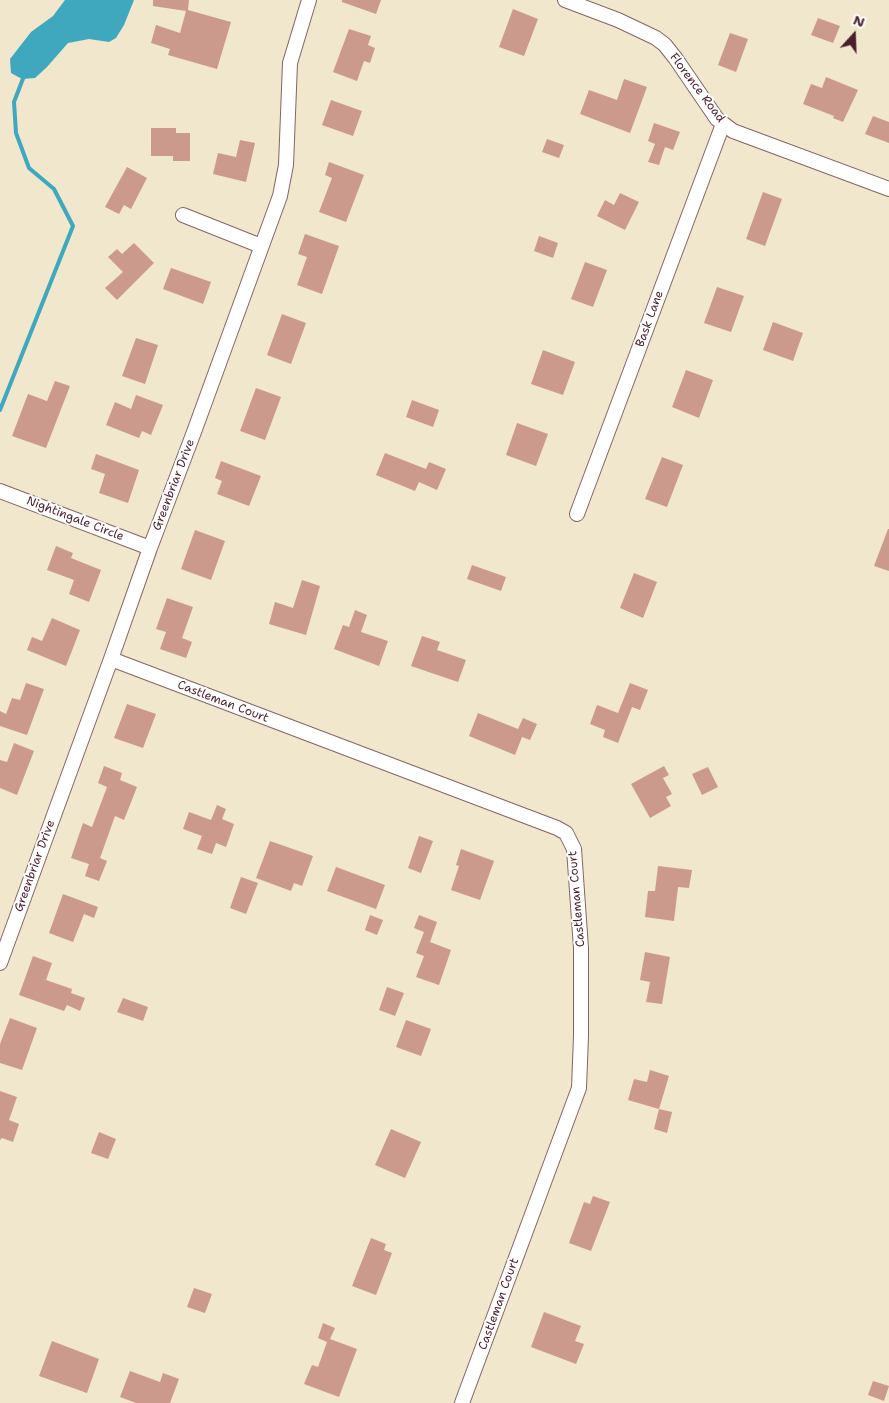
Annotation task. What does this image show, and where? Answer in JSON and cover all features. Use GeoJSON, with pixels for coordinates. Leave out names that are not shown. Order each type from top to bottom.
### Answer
{"type":"FeatureCollection","features":[{"type":"Feature","properties":{"kind":"street","name":"Greenbriar Drive"},"geometry":{"type":"LineString","coordinates":[[0,962],[5,932],[111,659],[280,196],[286,165],[290,63],[309,0]]}},
{"type":"Feature","properties":{"kind":"street","name":"Florence Road"},"geometry":{"type":"LineString","coordinates":[[565,0],[618,20],[656,38],[665,45],[717,119],[723,124],[740,133],[889,190]]}},
{"type":"Feature","properties":{"kind":"street","name":"Bask Lane"},"geometry":{"type":"LineString","coordinates":[[577,514],[723,124]]}},
{"type":"Feature","properties":{"kind":"street"},"geometry":{"type":"LineString","coordinates":[[183,215],[262,246]]}},
{"type":"Feature","properties":{"kind":"street","name":"Nightingale Circle"},"geometry":{"type":"LineString","coordinates":[[0,491],[150,548]]}},
{"type":"Feature","properties":{"kind":"street","name":"Castleman Court"},"geometry":{"type":"LineString","coordinates":[[111,659],[557,828],[566,834],[574,849],[582,948],[578,1088],[462,1403]]}},
{"type":"Feature","properties":{"kind":"water"},"geometry":{"type":"Polygon","coordinates":[[[65,0],[134,0],[124,25],[116,38],[109,42],[89,39],[68,43],[35,78],[22,79],[11,73],[10,59],[31,32],[53,16],[65,0]]]}},
{"type":"Feature","properties":{"kind":"building"},"geometry":{"type":"Polygon","coordinates":[[[153,0],[189,0],[188,10],[231,22],[217,69],[168,55],[170,49],[151,43],[156,25],[180,33],[186,11],[153,6],[153,0]]]}},
{"type":"Feature","properties":{"kind":"building"},"geometry":{"type":"Polygon","coordinates":[[[342,0],[381,0],[376,14],[342,2],[342,0]]]}},
{"type":"Feature","properties":{"kind":"building"},"geometry":{"type":"Polygon","coordinates":[[[513,9],[538,19],[524,56],[499,47],[513,9]]]}},
{"type":"Feature","properties":{"kind":"building"},"geometry":{"type":"Polygon","coordinates":[[[818,18],[840,26],[833,43],[811,35],[818,18]]]}},
{"type":"Feature","properties":{"kind":"building"},"geometry":{"type":"Polygon","coordinates":[[[349,29],[371,36],[368,45],[375,48],[370,63],[364,61],[357,81],[333,72],[349,29]]]}},
{"type":"Feature","properties":{"kind":"building"},"geometry":{"type":"Polygon","coordinates":[[[730,33],[748,39],[736,72],[718,65],[730,33]]]}},
{"type":"Feature","properties":{"kind":"building"},"geometry":{"type":"Polygon","coordinates":[[[826,77],[858,90],[843,122],[833,118],[834,116],[803,104],[811,84],[822,88],[826,77]]]}},
{"type":"Feature","properties":{"kind":"building"},"geometry":{"type":"Polygon","coordinates":[[[624,79],[647,87],[630,133],[580,114],[589,90],[617,100],[624,79]]]}},
{"type":"Feature","properties":{"kind":"building"},"geometry":{"type":"Polygon","coordinates":[[[331,100],[362,111],[353,136],[322,125],[331,100]]]}},
{"type":"Feature","properties":{"kind":"building"},"geometry":{"type":"Polygon","coordinates":[[[873,116],[889,122],[889,143],[865,134],[873,116]]]}},
{"type":"Feature","properties":{"kind":"building"},"geometry":{"type":"Polygon","coordinates":[[[654,123],[680,132],[673,150],[665,147],[659,165],[648,162],[655,144],[648,141],[654,123]]]}},
{"type":"Feature","properties":{"kind":"building"},"geometry":{"type":"Polygon","coordinates":[[[151,128],[176,128],[176,133],[190,133],[190,161],[173,161],[173,156],[151,156],[151,128]]]}},
{"type":"Feature","properties":{"kind":"building"},"geometry":{"type":"Polygon","coordinates":[[[547,139],[564,145],[559,158],[542,152],[547,139]]]}},
{"type":"Feature","properties":{"kind":"building"},"geometry":{"type":"Polygon","coordinates":[[[240,140],[255,143],[246,182],[213,174],[218,153],[236,157],[240,140]]]}},
{"type":"Feature","properties":{"kind":"building"},"geometry":{"type":"Polygon","coordinates":[[[329,162],[364,175],[346,222],[319,212],[332,178],[325,175],[329,162]]]}},
{"type":"Feature","properties":{"kind":"building"},"geometry":{"type":"Polygon","coordinates":[[[127,167],[147,178],[131,209],[124,205],[119,214],[105,207],[127,167]]]}},
{"type":"Feature","properties":{"kind":"building"},"geometry":{"type":"Polygon","coordinates":[[[763,192],[782,199],[765,246],[746,239],[763,192]]]}},
{"type":"Feature","properties":{"kind":"building"},"geometry":{"type":"Polygon","coordinates":[[[620,193],[639,202],[625,230],[597,216],[605,200],[614,205],[620,193]]]}},
{"type":"Feature","properties":{"kind":"building"},"geometry":{"type":"Polygon","coordinates":[[[305,234],[339,246],[322,294],[297,285],[307,257],[298,254],[305,234]]]}},
{"type":"Feature","properties":{"kind":"building"},"geometry":{"type":"Polygon","coordinates":[[[539,236],[558,243],[553,258],[534,251],[539,236]]]}},
{"type":"Feature","properties":{"kind":"building"},"geometry":{"type":"Polygon","coordinates":[[[134,243],[154,263],[117,300],[105,288],[123,272],[108,257],[117,249],[122,254],[134,243]]]}},
{"type":"Feature","properties":{"kind":"building"},"geometry":{"type":"Polygon","coordinates":[[[585,262],[607,270],[593,307],[571,299],[585,262]]]}},
{"type":"Feature","properties":{"kind":"building"},"geometry":{"type":"Polygon","coordinates":[[[171,268],[211,282],[203,304],[163,289],[171,268]]]}},
{"type":"Feature","properties":{"kind":"building"},"geometry":{"type":"Polygon","coordinates":[[[717,287],[744,296],[731,332],[704,323],[717,287]]]}},
{"type":"Feature","properties":{"kind":"building"},"geometry":{"type":"Polygon","coordinates":[[[282,314],[306,323],[291,364],[267,355],[282,314]]]}},
{"type":"Feature","properties":{"kind":"building"},"geometry":{"type":"Polygon","coordinates":[[[773,322],[803,333],[793,361],[763,350],[773,322]]]}},
{"type":"Feature","properties":{"kind":"building"},"geometry":{"type":"Polygon","coordinates":[[[136,338],[158,345],[145,384],[122,376],[136,338]]]}},
{"type":"Feature","properties":{"kind":"building"},"geometry":{"type":"Polygon","coordinates":[[[543,350],[575,362],[563,395],[531,384],[543,350]]]}},
{"type":"Feature","properties":{"kind":"building"},"geometry":{"type":"Polygon","coordinates":[[[686,370],[713,380],[699,418],[672,407],[686,370]]]}},
{"type":"Feature","properties":{"kind":"building"},"geometry":{"type":"Polygon","coordinates":[[[55,381],[70,386],[46,448],[12,436],[28,394],[47,401],[55,381]]]}},
{"type":"Feature","properties":{"kind":"building"},"geometry":{"type":"Polygon","coordinates":[[[256,388],[281,397],[265,440],[240,431],[256,388]]]}},
{"type":"Feature","properties":{"kind":"building"},"geometry":{"type":"Polygon","coordinates":[[[136,395],[163,405],[151,435],[142,431],[139,438],[106,425],[115,402],[131,409],[136,395]]]}},
{"type":"Feature","properties":{"kind":"building"},"geometry":{"type":"Polygon","coordinates":[[[412,400],[439,410],[433,427],[406,417],[412,400]]]}},
{"type":"Feature","properties":{"kind":"building"},"geometry":{"type":"Polygon","coordinates":[[[517,423],[548,434],[536,466],[506,455],[517,423]]]}},
{"type":"Feature","properties":{"kind":"building"},"geometry":{"type":"Polygon","coordinates":[[[385,453],[426,469],[429,462],[446,469],[437,490],[419,482],[415,491],[376,475],[385,453]]]}},
{"type":"Feature","properties":{"kind":"building"},"geometry":{"type":"Polygon","coordinates":[[[96,454],[139,470],[128,503],[99,493],[105,474],[91,469],[96,454]]]}},
{"type":"Feature","properties":{"kind":"building"},"geometry":{"type":"Polygon","coordinates":[[[662,457],[683,465],[667,507],[645,499],[662,457]]]}},
{"type":"Feature","properties":{"kind":"building"},"geometry":{"type":"Polygon","coordinates":[[[221,461],[261,476],[249,506],[217,494],[222,481],[215,478],[221,461]]]}},
{"type":"Feature","properties":{"kind":"building"},"geometry":{"type":"Polygon","coordinates":[[[889,529],[889,571],[874,566],[889,529]]]}},
{"type":"Feature","properties":{"kind":"building"},"geometry":{"type":"Polygon","coordinates":[[[195,530],[225,541],[211,580],[181,569],[195,530]]]}},
{"type":"Feature","properties":{"kind":"building"},"geometry":{"type":"Polygon","coordinates":[[[56,546],[73,553],[71,558],[101,570],[89,602],[69,594],[74,580],[47,570],[56,546]]]}},
{"type":"Feature","properties":{"kind":"building"},"geometry":{"type":"Polygon","coordinates":[[[472,565],[506,577],[501,591],[467,579],[472,565]]]}},
{"type":"Feature","properties":{"kind":"building"},"geometry":{"type":"Polygon","coordinates":[[[634,573],[657,582],[643,618],[620,608],[634,573]]]}},
{"type":"Feature","properties":{"kind":"building"},"geometry":{"type":"Polygon","coordinates":[[[302,580],[320,586],[306,635],[269,624],[275,602],[293,608],[302,580]]]}},
{"type":"Feature","properties":{"kind":"building"},"geometry":{"type":"Polygon","coordinates":[[[167,598],[193,607],[182,638],[192,642],[186,658],[160,649],[166,632],[156,629],[167,598]]]}},
{"type":"Feature","properties":{"kind":"building"},"geometry":{"type":"Polygon","coordinates":[[[355,610],[367,615],[361,632],[388,641],[379,666],[334,649],[343,625],[349,627],[355,610]]]}},
{"type":"Feature","properties":{"kind":"building"},"geometry":{"type":"Polygon","coordinates":[[[52,618],[80,630],[66,666],[27,650],[32,637],[42,641],[52,618]]]}},
{"type":"Feature","properties":{"kind":"building"},"geometry":{"type":"Polygon","coordinates":[[[422,636],[440,642],[437,650],[466,660],[458,682],[411,666],[422,636]]]}},
{"type":"Feature","properties":{"kind":"building"},"geometry":{"type":"Polygon","coordinates":[[[26,683],[44,689],[27,735],[0,726],[0,711],[6,714],[12,698],[20,700],[26,683]]]}},
{"type":"Feature","properties":{"kind":"building"},"geometry":{"type":"Polygon","coordinates":[[[630,683],[648,690],[640,710],[632,707],[618,743],[603,737],[605,730],[590,724],[597,705],[618,713],[630,683]]]}},
{"type":"Feature","properties":{"kind":"building"},"geometry":{"type":"Polygon","coordinates":[[[127,704],[156,714],[143,748],[114,738],[127,704]]]}},
{"type":"Feature","properties":{"kind":"building"},"geometry":{"type":"Polygon","coordinates":[[[478,713],[518,729],[523,718],[537,724],[530,740],[522,737],[515,755],[469,736],[478,713]]]}},
{"type":"Feature","properties":{"kind":"building"},"geometry":{"type":"Polygon","coordinates":[[[14,743],[34,751],[17,795],[0,788],[0,760],[7,762],[14,743]]]}},
{"type":"Feature","properties":{"kind":"building"},"geometry":{"type":"Polygon","coordinates":[[[104,766],[122,773],[120,780],[137,787],[124,820],[115,816],[100,858],[107,861],[99,881],[85,876],[89,864],[71,858],[83,823],[92,827],[107,787],[98,783],[104,766]]]}},
{"type":"Feature","properties":{"kind":"building"},"geometry":{"type":"Polygon","coordinates":[[[664,766],[669,775],[663,778],[672,794],[666,797],[671,806],[650,818],[631,784],[664,766]]]}},
{"type":"Feature","properties":{"kind":"building"},"geometry":{"type":"Polygon","coordinates":[[[708,767],[718,787],[702,795],[692,774],[708,767]]]}},
{"type":"Feature","properties":{"kind":"building"},"geometry":{"type":"Polygon","coordinates":[[[217,805],[226,809],[222,819],[234,824],[226,847],[216,843],[212,854],[197,849],[202,836],[183,829],[189,812],[211,820],[217,805]]]}},
{"type":"Feature","properties":{"kind":"building"},"geometry":{"type":"Polygon","coordinates":[[[419,836],[433,841],[421,873],[408,868],[419,836]]]}},
{"type":"Feature","properties":{"kind":"building"},"geometry":{"type":"Polygon","coordinates":[[[270,841],[313,856],[302,886],[294,883],[291,891],[256,878],[270,841]]]}},
{"type":"Feature","properties":{"kind":"building"},"geometry":{"type":"Polygon","coordinates":[[[461,849],[494,861],[480,900],[451,890],[459,866],[456,865],[461,849]]]}},
{"type":"Feature","properties":{"kind":"building"},"geometry":{"type":"Polygon","coordinates":[[[658,866],[692,870],[689,888],[678,887],[674,921],[645,917],[648,891],[655,891],[658,866]]]}},
{"type":"Feature","properties":{"kind":"building"},"geometry":{"type":"Polygon","coordinates":[[[336,867],[385,885],[376,909],[327,891],[336,867]]]}},
{"type":"Feature","properties":{"kind":"building"},"geometry":{"type":"Polygon","coordinates":[[[241,877],[258,883],[246,914],[230,908],[241,877]]]}},
{"type":"Feature","properties":{"kind":"building"},"geometry":{"type":"Polygon","coordinates":[[[63,894],[98,907],[94,918],[84,914],[73,942],[49,933],[63,894]]]}},
{"type":"Feature","properties":{"kind":"building"},"geometry":{"type":"Polygon","coordinates":[[[370,915],[383,920],[377,935],[365,930],[370,915]]]}},
{"type":"Feature","properties":{"kind":"building"},"geometry":{"type":"Polygon","coordinates":[[[419,915],[437,922],[430,942],[451,950],[439,985],[416,977],[424,956],[416,953],[424,932],[414,928],[419,915]]]}},
{"type":"Feature","properties":{"kind":"building"},"geometry":{"type":"Polygon","coordinates":[[[645,952],[670,957],[662,1004],[646,1002],[650,982],[640,980],[645,952]]]}},
{"type":"Feature","properties":{"kind":"building"},"geometry":{"type":"Polygon","coordinates":[[[33,956],[52,963],[46,980],[72,989],[71,993],[85,998],[80,1011],[67,1005],[64,1011],[19,995],[33,956]]]}},
{"type":"Feature","properties":{"kind":"building"},"geometry":{"type":"Polygon","coordinates":[[[387,987],[404,993],[395,1016],[379,1010],[387,987]]]}},
{"type":"Feature","properties":{"kind":"building"},"geometry":{"type":"Polygon","coordinates":[[[123,998],[148,1007],[143,1021],[117,1012],[123,998]]]}},
{"type":"Feature","properties":{"kind":"building"},"geometry":{"type":"Polygon","coordinates":[[[10,1018],[37,1028],[22,1070],[0,1063],[0,1044],[10,1018]]]}},
{"type":"Feature","properties":{"kind":"building"},"geometry":{"type":"Polygon","coordinates":[[[406,1020],[431,1029],[421,1056],[396,1047],[406,1020]]]}},
{"type":"Feature","properties":{"kind":"building"},"geometry":{"type":"Polygon","coordinates":[[[650,1070],[669,1076],[659,1109],[628,1100],[634,1079],[647,1082],[650,1070]]]}},
{"type":"Feature","properties":{"kind":"building"},"geometry":{"type":"Polygon","coordinates":[[[0,1091],[17,1097],[9,1120],[19,1124],[13,1142],[2,1138],[0,1140],[0,1091]]]}},
{"type":"Feature","properties":{"kind":"building"},"geometry":{"type":"Polygon","coordinates":[[[659,1109],[672,1112],[667,1133],[654,1129],[659,1109]]]}},
{"type":"Feature","properties":{"kind":"building"},"geometry":{"type":"Polygon","coordinates":[[[391,1129],[421,1142],[405,1178],[375,1165],[391,1129]]]}},
{"type":"Feature","properties":{"kind":"building"},"geometry":{"type":"Polygon","coordinates":[[[99,1132],[116,1139],[108,1159],[91,1153],[99,1132]]]}},
{"type":"Feature","properties":{"kind":"building"},"geometry":{"type":"Polygon","coordinates":[[[593,1196],[610,1202],[591,1251],[569,1243],[584,1202],[590,1204],[593,1196]]]}},
{"type":"Feature","properties":{"kind":"building"},"geometry":{"type":"Polygon","coordinates":[[[371,1238],[386,1244],[384,1250],[392,1253],[376,1295],[352,1286],[371,1238]]]}},
{"type":"Feature","properties":{"kind":"building"},"geometry":{"type":"Polygon","coordinates":[[[194,1288],[212,1294],[205,1313],[187,1307],[194,1288]]]}},
{"type":"Feature","properties":{"kind":"building"},"geometry":{"type":"Polygon","coordinates":[[[544,1312],[581,1326],[575,1341],[584,1344],[576,1364],[531,1347],[544,1312]]]}},
{"type":"Feature","properties":{"kind":"building"},"geometry":{"type":"Polygon","coordinates":[[[323,1323],[335,1328],[330,1339],[357,1349],[339,1397],[304,1384],[312,1365],[318,1367],[327,1342],[318,1338],[323,1323]]]}},
{"type":"Feature","properties":{"kind":"building"},"geometry":{"type":"Polygon","coordinates":[[[52,1341],[99,1359],[87,1393],[39,1376],[52,1341]]]}},
{"type":"Feature","properties":{"kind":"building"},"geometry":{"type":"Polygon","coordinates":[[[130,1371],[160,1382],[163,1373],[179,1379],[170,1403],[136,1403],[120,1397],[130,1371]]]}},
{"type":"Feature","properties":{"kind":"building"},"geometry":{"type":"Polygon","coordinates":[[[873,1381],[889,1386],[884,1401],[868,1395],[873,1381]]]}},
{"type":"Feature","properties":{"kind":"waterway"},"geometry":{"type":"LineString","coordinates":[[0,410],[73,226],[54,189],[29,168],[16,133],[14,102],[24,76]]}}]}
